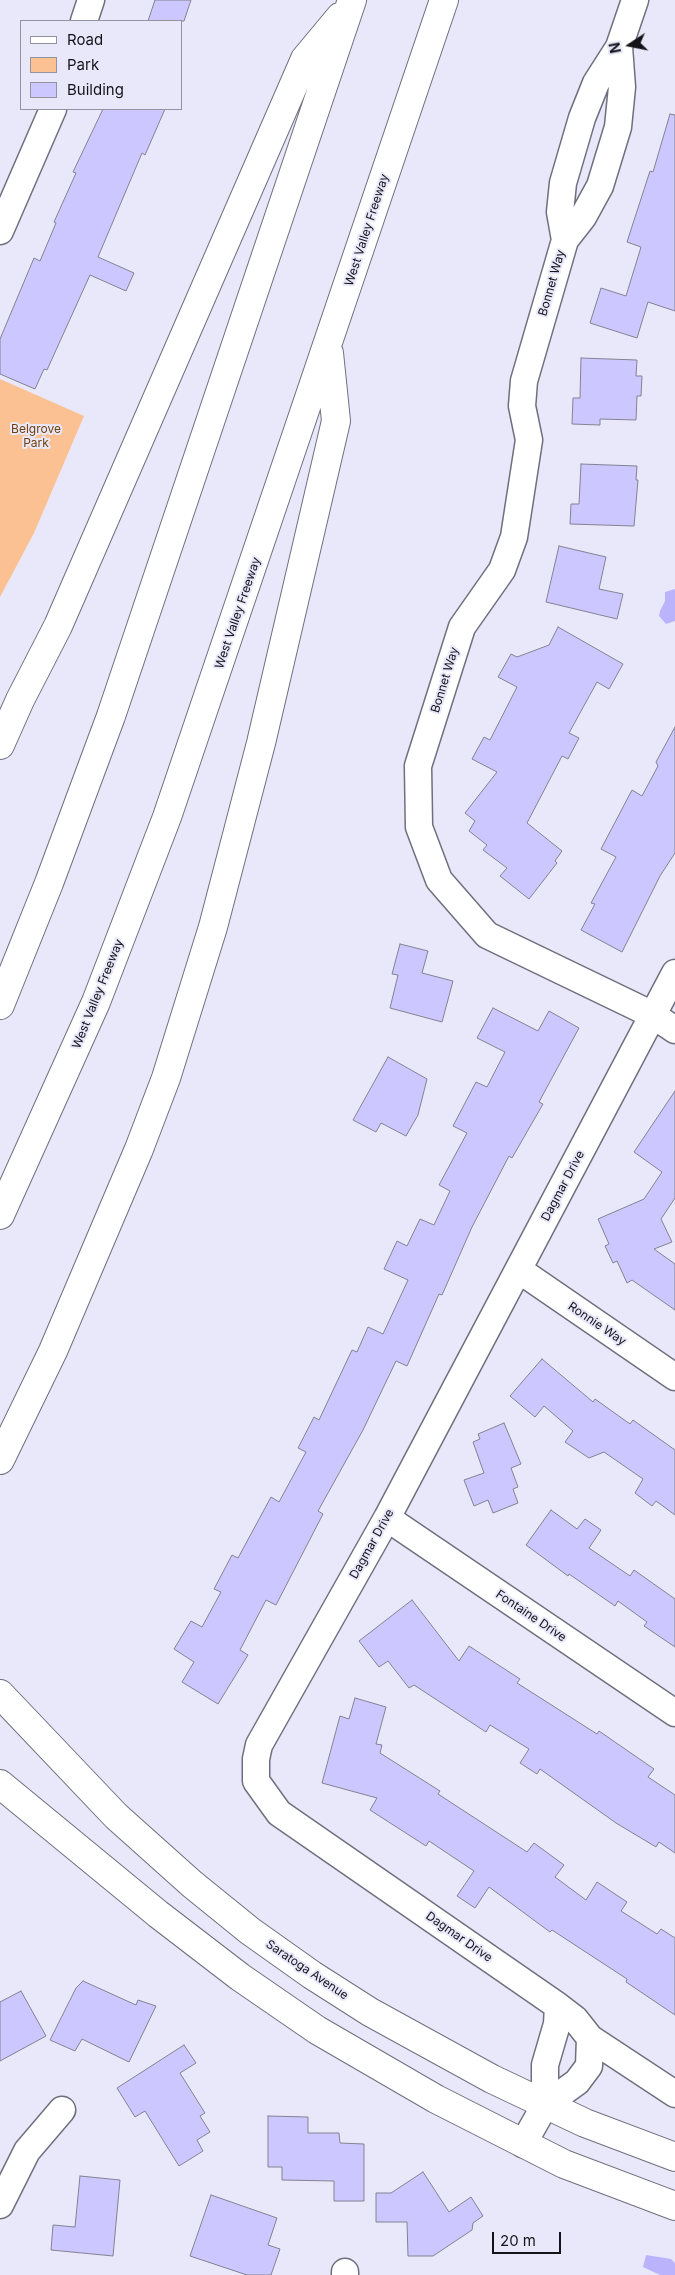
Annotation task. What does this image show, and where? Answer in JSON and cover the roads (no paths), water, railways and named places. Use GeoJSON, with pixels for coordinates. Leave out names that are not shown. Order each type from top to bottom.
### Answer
{"type":"FeatureCollection","features":[{"type":"Feature","properties":{"kind":"main road","name":"West Valley Freeway"},"geometry":{"type":"LineString","coordinates":[[0,1215],[93,1010],[138,896],[201,720],[444,0]]}},
{"type":"Feature","properties":{"kind":"main road"},"geometry":{"type":"LineString","coordinates":[[0,745],[20,700],[58,626],[305,58],[351,3]]}},
{"type":"Feature","properties":{"kind":"main road"},"geometry":{"type":"LineString","coordinates":[[0,1005],[49,883],[111,716],[351,3]]}},
{"type":"Feature","properties":{"kind":"main road"},"geometry":{"type":"LineString","coordinates":[[0,1460],[53,1351],[140,1149],[166,1078],[213,927],[259,753],[336,421],[328,345]]}},
{"type":"Feature","properties":{"kind":"main road","name":"Saratoga Avenue"},"geometry":{"type":"LineString","coordinates":[[0,1694],[116,1816],[192,1884],[312,1976],[370,2012],[492,2079],[544,2105],[584,2123],[675,2157]]}},
{"type":"Feature","properties":{"kind":"main road"},"geometry":{"type":"LineString","coordinates":[[0,1784],[158,1914],[240,1977],[317,2030],[419,2089],[523,2144],[564,2164],[675,2206]]}},
{"type":"Feature","properties":{"kind":"street"},"geometry":{"type":"LineString","coordinates":[[84,20],[91,0]]}},
{"type":"Feature","properties":{"kind":"street","name":"Bonnet Way"},"geometry":{"type":"LineString","coordinates":[[564,240],[560,212],[564,183],[582,118],[596,83],[619,47],[635,0]]}},
{"type":"Feature","properties":{"kind":"street","name":"Bonnet Way"},"geometry":{"type":"LineString","coordinates":[[619,47],[622,86],[618,127],[600,186],[583,217],[564,240],[524,381],[522,406],[529,440],[514,537],[502,570],[462,627],[418,766],[419,827],[439,880],[487,935],[653,1015],[675,1030]]}},
{"type":"Feature","properties":{"kind":"street"},"geometry":{"type":"LineString","coordinates":[[0,231],[53,110]]}},
{"type":"Feature","properties":{"kind":"street","name":"Dagmar Drive"},"geometry":{"type":"LineString","coordinates":[[675,973],[387,1518],[259,1745],[256,1759],[256,1781],[279,1813],[558,2006],[575,2019],[590,2038],[675,2094]]}},
{"type":"Feature","properties":{"kind":"street","name":"Ronnie Way"},"geometry":{"type":"LineString","coordinates":[[519,1270],[675,1377]]}},
{"type":"Feature","properties":{"kind":"street","name":"Fontaine Drive"},"geometry":{"type":"LineString","coordinates":[[387,1518],[675,1713]]}},
{"type":"Feature","properties":{"kind":"street"},"geometry":{"type":"LineString","coordinates":[[544,2105],[545,2065],[557,2024],[558,2006]]}},
{"type":"Feature","properties":{"kind":"street"},"geometry":{"type":"LineString","coordinates":[[523,2144],[544,2105],[577,2082],[589,2066],[590,2038]]}},
{"type":"Feature","properties":{"kind":"street"},"geometry":{"type":"LineString","coordinates":[[0,2205],[27,2151],[62,2110]]}},
{"type":"Feature","properties":{"kind":"park label","name":"Belgrove Park"},"geometry":{"type":"Point","coordinates":[36,436]}}]}
